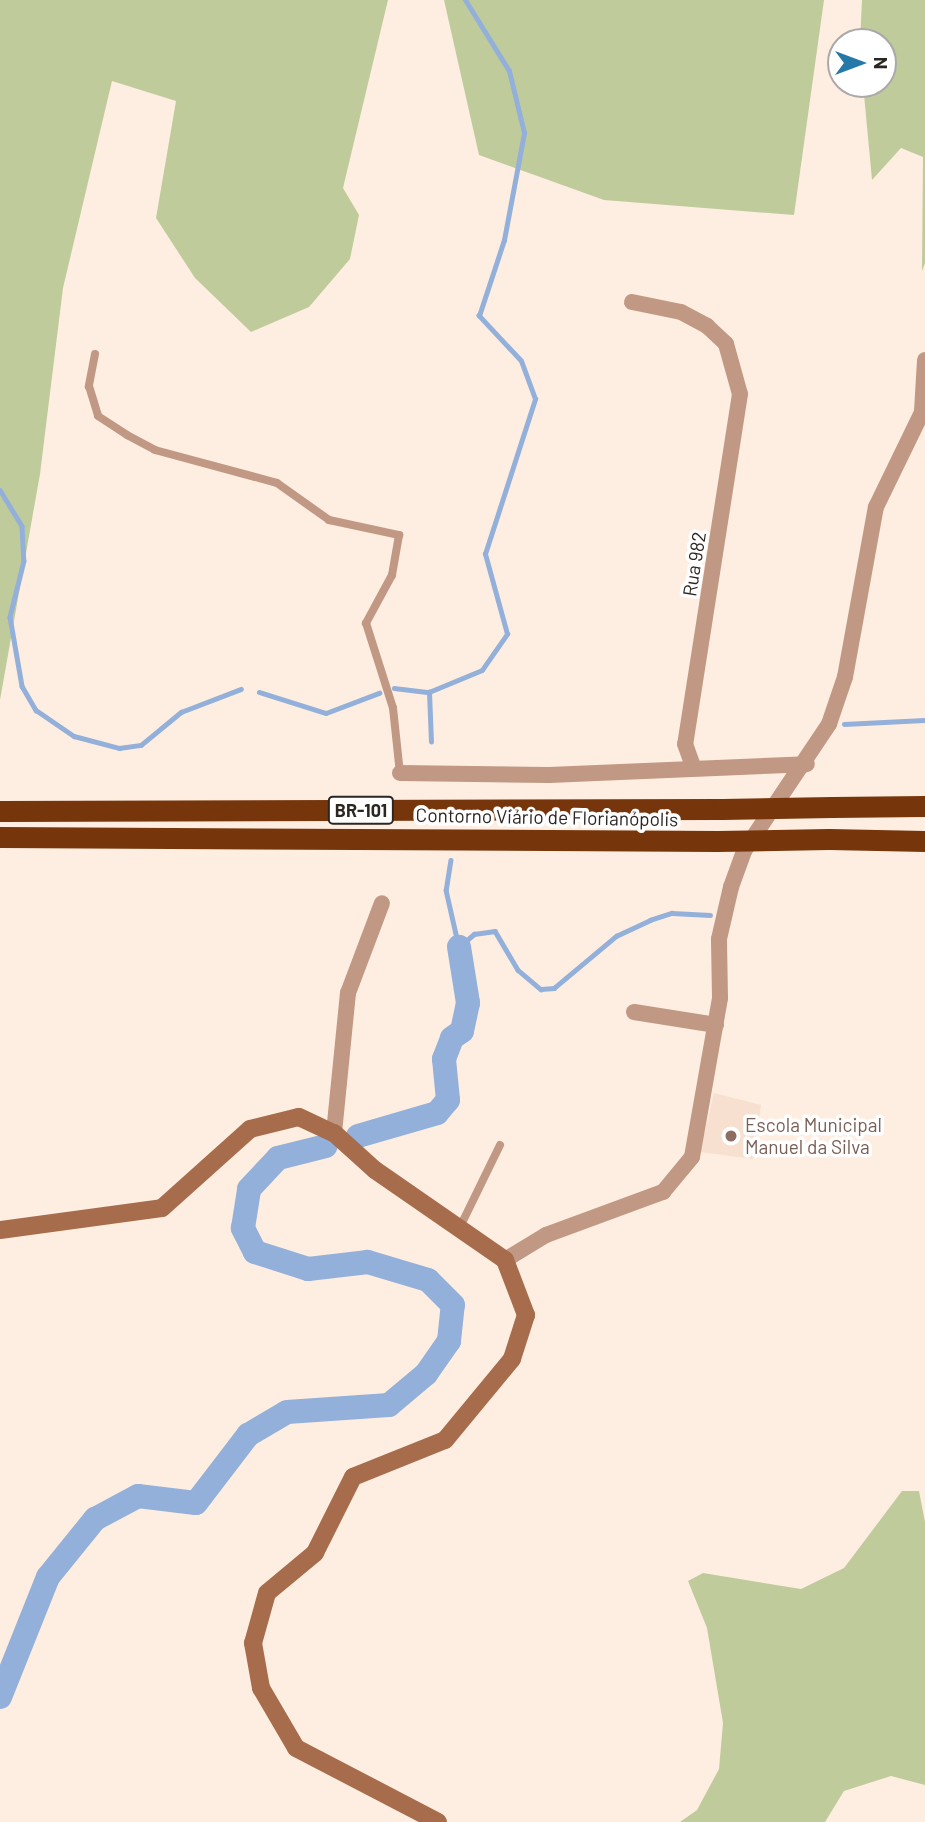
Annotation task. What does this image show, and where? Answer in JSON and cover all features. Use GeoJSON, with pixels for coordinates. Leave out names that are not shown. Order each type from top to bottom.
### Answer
{"type":"FeatureCollection","features":[{"type":"Feature","properties":{"kind":"highway","name":"Contorno Viário de Florianópolis"},"geometry":{"type":"LineString","coordinates":[[0,811],[925,806]]}},
{"type":"Feature","properties":{"kind":"highway","name":"Contorno Viário de Florianópolis"},"geometry":{"type":"LineString","coordinates":[[0,837],[925,841]]}},
{"type":"Feature","properties":{"kind":"street","name":"Rua 982"},"geometry":{"type":"LineString","coordinates":[[632,302],[695,318],[726,345],[735,366],[740,424],[685,744],[693,766]]}},
{"type":"Feature","properties":{"kind":"street"},"geometry":{"type":"LineString","coordinates":[[505,1260],[546,1236],[652,1197],[678,1179],[701,1130],[716,1025],[719,939],[731,887],[744,851],[807,764],[845,677],[876,507],[923,409],[925,360]]}},
{"type":"Feature","properties":{"kind":"street"},"geometry":{"type":"LineString","coordinates":[[400,773],[549,775],[693,766],[807,764]]}},
{"type":"Feature","properties":{"kind":"street"},"geometry":{"type":"LineString","coordinates":[[334,1133],[348,993],[382,903]]}},
{"type":"Feature","properties":{"kind":"street"},"geometry":{"type":"LineString","coordinates":[[634,1012],[716,1025]]}},
{"type":"Feature","properties":{"kind":"street"},"geometry":{"type":"LineString","coordinates":[[0,1230],[162,1208],[241,1136],[269,1121],[299,1117],[334,1133],[375,1170],[461,1225],[505,1260],[526,1315],[512,1359],[445,1440],[353,1477],[315,1553],[267,1593],[253,1643],[261,1688],[296,1748],[438,1822]]}},
{"type":"Feature","properties":{"kind":"lane"},"geometry":{"type":"LineString","coordinates":[[95,354],[89,386],[98,416],[127,435],[155,450],[277,483],[329,520],[399,536],[392,575],[366,623],[393,708],[400,773]]}},
{"type":"Feature","properties":{"kind":"lane"},"geometry":{"type":"LineString","coordinates":[[461,1225],[500,1145]]}},
{"type":"Feature","properties":{"kind":"shaded area","name":"Escola Municipal Manuel da Silva"},"geometry":{"type":"Polygon","coordinates":[[[714,1093],[761,1105],[753,1159],[700,1152],[714,1093]]]}},
{"type":"Feature","properties":{"kind":"green space"},"geometry":{"type":"Polygon","coordinates":[[[0,0],[388,0],[343,188],[359,215],[350,259],[309,307],[251,332],[195,278],[156,218],[176,101],[112,81],[63,288],[40,474],[0,700],[0,0]]]}},
{"type":"Feature","properties":{"kind":"green space"},"geometry":{"type":"Polygon","coordinates":[[[444,0],[824,0],[794,215],[604,200],[479,155],[444,0]]]}},
{"type":"Feature","properties":{"kind":"green space"},"geometry":{"type":"Polygon","coordinates":[[[862,0],[925,0],[925,263],[922,271],[923,157],[901,148],[872,180],[864,98],[897,98],[897,28],[861,28],[862,0]]]}},
{"type":"Feature","properties":{"kind":"green space"},"geometry":{"type":"Polygon","coordinates":[[[902,1491],[919,1491],[925,1522],[925,1785],[891,1776],[844,1791],[825,1822],[680,1822],[697,1810],[719,1769],[723,1723],[707,1628],[688,1581],[703,1573],[801,1589],[844,1568],[902,1491]]]}},
{"type":"Feature","properties":{"kind":"waterway"},"geometry":{"type":"LineString","coordinates":[[431,742],[429,692],[482,670],[507,634],[485,554],[535,399],[521,361],[479,316],[504,240],[524,133],[509,71],[465,0]]}},
{"type":"Feature","properties":{"kind":"waterway"},"geometry":{"type":"LineString","coordinates":[[0,490],[22,526],[24,561],[10,617],[22,686],[36,710],[74,736],[119,748],[141,745],[181,712],[241,689]]}},
{"type":"Feature","properties":{"kind":"waterway"},"geometry":{"type":"LineString","coordinates":[[394,688],[429,692]]}},
{"type":"Feature","properties":{"kind":"waterway"},"geometry":{"type":"LineString","coordinates":[[259,692],[326,713],[379,693]]}},
{"type":"Feature","properties":{"kind":"waterway"},"geometry":{"type":"LineString","coordinates":[[844,724],[925,720]]}},
{"type":"Feature","properties":{"kind":"waterway"},"geometry":{"type":"LineString","coordinates":[[451,860],[446,890],[459,947]]}},
{"type":"Feature","properties":{"kind":"waterway"},"geometry":{"type":"LineString","coordinates":[[459,947],[474,934],[495,931],[518,970],[541,989],[554,988],[616,936],[650,920],[672,913],[710,915]]}},
{"type":"Feature","properties":{"kind":"waterway"},"geometry":{"type":"LineString","coordinates":[[358,1136],[437,1113],[448,1100],[444,1059],[452,1038],[462,1031],[468,1003],[459,947]]}},
{"type":"Feature","properties":{"kind":"waterway"},"geometry":{"type":"LineString","coordinates":[[0,1697],[48,1577],[95,1519],[138,1496],[196,1503],[248,1435],[287,1412],[389,1405],[426,1374],[449,1341],[453,1305],[428,1280],[368,1262],[308,1269],[255,1252],[243,1228],[249,1189],[278,1158],[326,1146]]}},
{"type":"Feature","properties":{"kind":"place","name":"Escola Municipal Manuel da Silva"},"geometry":{"type":"Point","coordinates":[731,1136]}}]}
